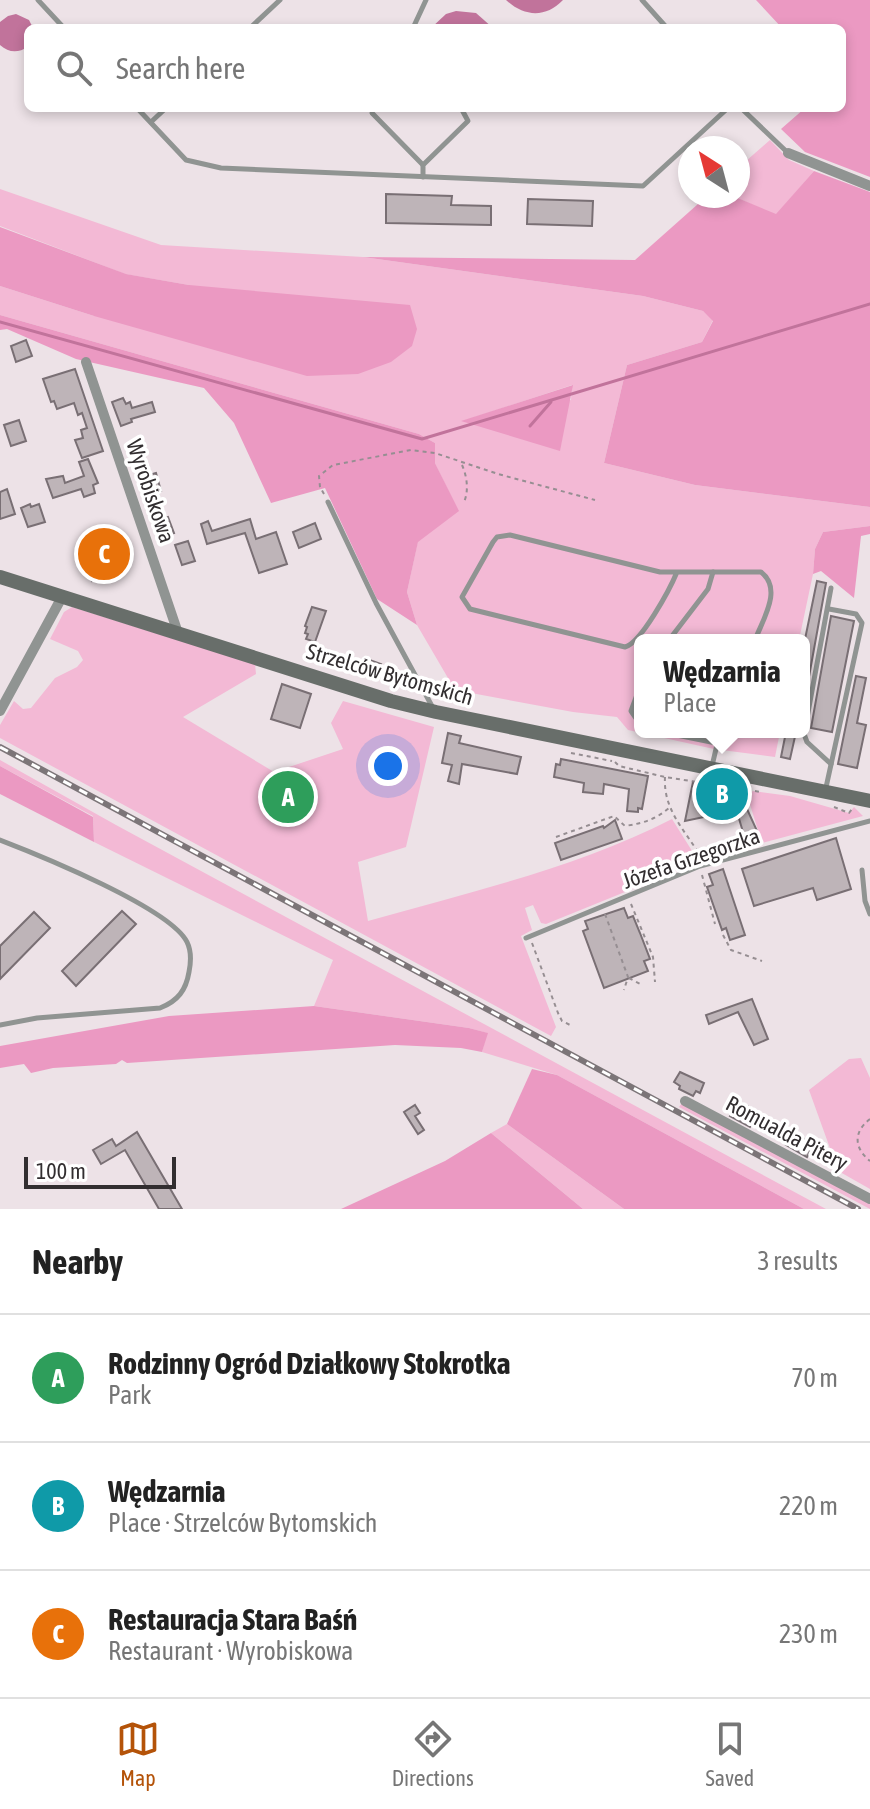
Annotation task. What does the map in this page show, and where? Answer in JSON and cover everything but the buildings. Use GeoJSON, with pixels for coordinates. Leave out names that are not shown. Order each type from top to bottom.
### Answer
{"type":"FeatureCollection","features":[{"type":"Feature","properties":{"kind":"street"},"geometry":{"type":"LineString","coordinates":[[788,153],[870,186]]}},
{"type":"Feature","properties":{"kind":"street","name":"Wyrobiskowa"},"geometry":{"type":"LineString","coordinates":[[86,362],[178,633]]}},
{"type":"Feature","properties":{"kind":"street","name":"Strzelców Bytomskich"},"geometry":{"type":"LineString","coordinates":[[0,577],[391,701],[712,769],[823,798],[870,801]]}},
{"type":"Feature","properties":{"kind":"street"},"geometry":{"type":"LineString","coordinates":[[0,711],[62,597]]}},
{"type":"Feature","properties":{"kind":"street","name":"Romualda Pitery"},"geometry":{"type":"LineString","coordinates":[[685,1101],[870,1199]]}},
{"type":"Feature","properties":{"kind":"lane"},"geometry":{"type":"LineString","coordinates":[[38,0],[60,24]]}},
{"type":"Feature","properties":{"kind":"lane"},"geometry":{"type":"LineString","coordinates":[[254,24],[280,0]]}},
{"type":"Feature","properties":{"kind":"lane"},"geometry":{"type":"LineString","coordinates":[[415,24],[426,0]]}},
{"type":"Feature","properties":{"kind":"lane"},"geometry":{"type":"LineString","coordinates":[[642,0],[663,24]]}},
{"type":"Feature","properties":{"kind":"lane"},"geometry":{"type":"LineString","coordinates":[[141,112],[186,160],[221,168],[643,186],[724,112]]}},
{"type":"Feature","properties":{"kind":"lane"},"geometry":{"type":"LineString","coordinates":[[151,122],[162,112]]}},
{"type":"Feature","properties":{"kind":"lane"},"geometry":{"type":"LineString","coordinates":[[423,165],[468,121],[463,112]]}},
{"type":"Feature","properties":{"kind":"lane"},"geometry":{"type":"LineString","coordinates":[[745,112],[788,153]]}},
{"type":"Feature","properties":{"kind":"lane"},"geometry":{"type":"LineString","coordinates":[[372,113],[423,165],[423,177]]}},
{"type":"Feature","properties":{"kind":"lane"},"geometry":{"type":"LineString","coordinates":[[328,502],[376,603],[436,712]]}},
{"type":"Feature","properties":{"kind":"lane"},"geometry":{"type":"LineString","coordinates":[[634,642],[625,647],[470,609],[462,597],[493,542],[505,534],[660,572],[754,571],[768,578],[772,596],[757,634]]}},
{"type":"Feature","properties":{"kind":"lane"},"geometry":{"type":"LineString","coordinates":[[640,634],[677,572]]}},
{"type":"Feature","properties":{"kind":"lane"},"geometry":{"type":"LineString","coordinates":[[674,634],[708,589],[713,572]]}},
{"type":"Feature","properties":{"kind":"lane"},"geometry":{"type":"LineString","coordinates":[[810,704],[831,588]]}},
{"type":"Feature","properties":{"kind":"lane"},"geometry":{"type":"LineString","coordinates":[[823,798],[862,623],[856,614],[829,609]]}},
{"type":"Feature","properties":{"kind":"lane"},"geometry":{"type":"LineString","coordinates":[[691,738],[716,743]]}},
{"type":"Feature","properties":{"kind":"lane"},"geometry":{"type":"LineString","coordinates":[[712,769],[718,738]]}},
{"type":"Feature","properties":{"kind":"lane"},"geometry":{"type":"LineString","coordinates":[[806,738],[813,749],[831,764]]}},
{"type":"Feature","properties":{"kind":"lane","name":"Józefa Grzegorzka"},"geometry":{"type":"LineString","coordinates":[[528,937],[703,866],[870,821]]}},
{"type":"Feature","properties":{"kind":"lane"},"geometry":{"type":"LineString","coordinates":[[0,840],[58,863],[162,916],[187,942],[191,958],[184,992],[160,1008],[37,1018],[0,1025]]}},
{"type":"Feature","properties":{"kind":"lane"},"geometry":{"type":"LineString","coordinates":[[862,870],[865,901],[870,914]]}},
{"type":"Feature","properties":{"kind":"path"},"geometry":{"type":"LineString","coordinates":[[328,502],[318,481],[324,469],[411,450],[435,453],[595,500]]}},
{"type":"Feature","properties":{"kind":"path"},"geometry":{"type":"LineString","coordinates":[[461,462],[467,495],[464,502]]}},
{"type":"Feature","properties":{"kind":"path"},"geometry":{"type":"LineString","coordinates":[[670,761],[665,777],[665,797],[703,866],[715,924]]}},
{"type":"Feature","properties":{"kind":"path"},"geometry":{"type":"LineString","coordinates":[[615,762],[619,766],[665,777],[768,792]]}},
{"type":"Feature","properties":{"kind":"path"},"geometry":{"type":"LineString","coordinates":[[823,798],[849,813],[854,807]]}},
{"type":"Feature","properties":{"kind":"path"},"geometry":{"type":"LineString","coordinates":[[556,837],[614,816],[625,826],[641,824],[653,820],[669,808]]}},
{"type":"Feature","properties":{"kind":"path"},"geometry":{"type":"LineString","coordinates":[[627,895],[653,957],[655,982]]}},
{"type":"Feature","properties":{"kind":"path"},"geometry":{"type":"LineString","coordinates":[[602,905],[628,977],[624,990]]}},
{"type":"Feature","properties":{"kind":"path"},"geometry":{"type":"LineString","coordinates":[[723,935],[731,950],[762,961]]}},
{"type":"Feature","properties":{"kind":"path"},"geometry":{"type":"LineString","coordinates":[[528,937],[558,1013],[562,1021],[572,1026]]}},
{"type":"Feature","properties":{"kind":"path"},"geometry":{"type":"LineString","coordinates":[[628,977],[640,984]]}},
{"type":"Feature","properties":{"kind":"path"},"geometry":{"type":"LineString","coordinates":[[870,1119],[862,1125],[856,1141],[859,1150],[870,1161]]}},
{"type":"Feature","properties":{"kind":"shaded area"},"geometry":{"type":"Polygon","coordinates":[[[506,0],[563,0],[549,10],[535,13],[520,10],[506,0]]]}},
{"type":"Feature","properties":{"kind":"shaded area"},"geometry":{"type":"Polygon","coordinates":[[[756,0],[870,0],[870,177],[805,152],[781,129],[800,112],[846,112],[846,24],[778,24],[756,0]]]}},
{"type":"Feature","properties":{"kind":"shaded area"},"geometry":{"type":"Polygon","coordinates":[[[456,11],[476,13],[488,24],[435,24],[446,14],[456,11]]]}},
{"type":"Feature","properties":{"kind":"shaded area"},"geometry":{"type":"Polygon","coordinates":[[[16,14],[31,24],[24,24],[24,49],[7,50],[0,45],[0,22],[16,14]]]}},
{"type":"Feature","properties":{"kind":"shaded area"},"geometry":{"type":"Polygon","coordinates":[[[770,140],[789,160],[814,171],[776,215],[750,204],[750,158],[770,140]]]}},
{"type":"Feature","properties":{"kind":"shaded area"},"geometry":{"type":"Polygon","coordinates":[[[814,171],[870,192],[870,507],[695,485],[604,463],[627,365],[702,342],[713,321],[703,311],[643,296],[363,257],[635,260],[694,208],[750,208],[750,203],[776,214],[814,171]]]}},
{"type":"Feature","properties":{"kind":"shaded area"},"geometry":{"type":"Polygon","coordinates":[[[0,189],[161,245],[363,257],[643,296],[703,311],[713,320],[702,342],[627,365],[604,463],[695,485],[870,507],[870,526],[823,532],[815,549],[800,634],[634,634],[634,731],[628,730],[617,717],[455,690],[417,625],[407,592],[418,541],[458,511],[435,463],[435,443],[419,434],[0,315],[0,286],[94,316],[189,285],[125,274],[0,226],[0,189]],[[572,385],[463,421],[571,400],[572,385]]]}},
{"type":"Feature","properties":{"kind":"shaded area"},"geometry":{"type":"Polygon","coordinates":[[[0,227],[126,274],[189,285],[410,305],[417,329],[412,346],[391,362],[358,374],[307,376],[0,286],[0,227]]]}},
{"type":"Feature","properties":{"kind":"shaded area"},"geometry":{"type":"Polygon","coordinates":[[[0,315],[419,434],[435,443],[435,463],[459,511],[418,542],[407,592],[417,625],[377,599],[325,488],[271,503],[234,423],[204,388],[76,359],[7,329],[0,330],[0,315]]]}},
{"type":"Feature","properties":{"kind":"shaded area"},"geometry":{"type":"Polygon","coordinates":[[[573,385],[560,451],[461,421],[573,385]]]}},
{"type":"Feature","properties":{"kind":"shaded area"},"geometry":{"type":"Polygon","coordinates":[[[870,526],[870,534],[861,536],[854,598],[821,571],[813,574],[815,549],[823,532],[870,526]]]}},
{"type":"Feature","properties":{"kind":"shaded area"},"geometry":{"type":"Polygon","coordinates":[[[72,607],[255,664],[256,674],[183,717],[274,772],[343,749],[331,723],[343,701],[434,727],[406,847],[358,862],[368,921],[561,865],[672,819],[699,862],[546,924],[541,923],[533,905],[525,908],[532,930],[521,936],[556,1027],[551,1036],[0,738],[0,725],[14,701],[23,709],[31,708],[55,678],[77,667],[83,660],[78,651],[50,639],[64,612],[72,607]]]}},
{"type":"Feature","properties":{"kind":"shaded area"},"geometry":{"type":"Polygon","coordinates":[[[664,738],[779,738],[775,757],[714,749],[664,738]]]}},
{"type":"Feature","properties":{"kind":"shaded area"},"geometry":{"type":"Polygon","coordinates":[[[0,760],[826,1209],[804,1209],[557,1075],[482,1052],[487,1033],[314,1006],[333,960],[94,842],[93,816],[0,766],[0,760]]]}},
{"type":"Feature","properties":{"kind":"shaded area"},"geometry":{"type":"Polygon","coordinates":[[[0,766],[93,817],[94,842],[0,794],[0,766]]]}},
{"type":"Feature","properties":{"kind":"shaded area"},"geometry":{"type":"Polygon","coordinates":[[[753,791],[790,796],[849,813],[854,807],[863,816],[762,843],[747,795],[753,791]]]}},
{"type":"Feature","properties":{"kind":"shaded area"},"geometry":{"type":"Polygon","coordinates":[[[314,1006],[488,1033],[482,1052],[395,1045],[127,1063],[122,1060],[116,1064],[53,1068],[31,1073],[24,1064],[0,1068],[0,1046],[169,1016],[314,1006]]]}},
{"type":"Feature","properties":{"kind":"shaded area"},"geometry":{"type":"Polygon","coordinates":[[[861,1058],[870,1078],[870,1189],[833,1168],[831,1151],[809,1090],[849,1059],[861,1058]]]}},
{"type":"Feature","properties":{"kind":"shaded area"},"geometry":{"type":"Polygon","coordinates":[[[532,1069],[557,1075],[804,1209],[624,1209],[507,1124],[532,1069]]]}},
{"type":"Feature","properties":{"kind":"shaded area"},"geometry":{"type":"Polygon","coordinates":[[[682,1103],[870,1204],[870,1209],[679,1107],[682,1103]]]}},
{"type":"Feature","properties":{"kind":"shaded area"},"geometry":{"type":"Polygon","coordinates":[[[507,1124],[624,1209],[583,1209],[491,1133],[507,1124]]]}},
{"type":"Feature","properties":{"kind":"shaded area"},"geometry":{"type":"Polygon","coordinates":[[[491,1133],[583,1209],[341,1209],[445,1161],[491,1133]]]}},
{"type":"Feature","properties":{"kind":"waterway"},"geometry":{"type":"LineString","coordinates":[[0,322],[422,439],[870,304]]}},
{"type":"Feature","properties":{"kind":"waterway"},"geometry":{"type":"LineString","coordinates":[[530,426],[551,402]]}},
{"type":"Feature","properties":{"kind":"railway"},"geometry":{"type":"LineString","coordinates":[[0,747],[858,1209]]}},
{"type":"Feature","properties":{"kind":"place","name":"Restauracja Stara Baśń"},"geometry":{"type":"Point","coordinates":[104,554]}},
{"type":"Feature","properties":{"kind":"place","name":"Wędzarnia"},"geometry":{"type":"Point","coordinates":[722,794]}},
{"type":"Feature","properties":{"kind":"place","name":"Rodzinny Ogród Działkowy Stokrotka"},"geometry":{"type":"Point","coordinates":[288,797]}}]}
